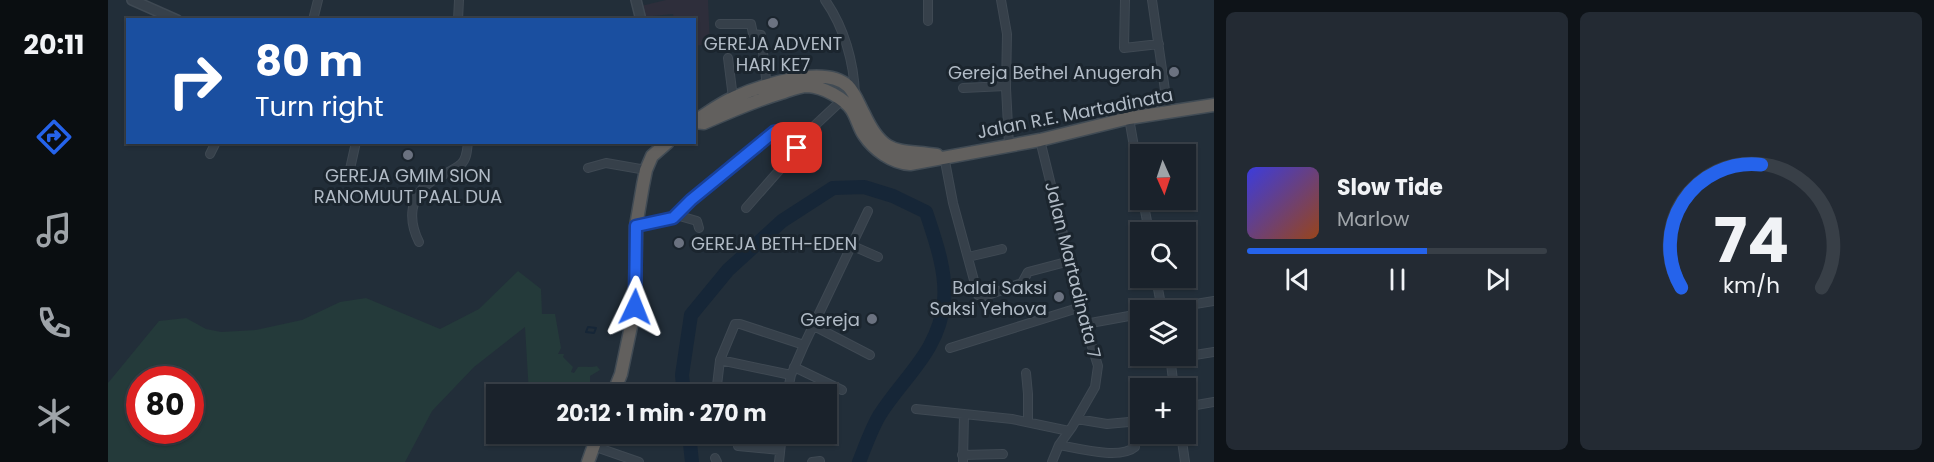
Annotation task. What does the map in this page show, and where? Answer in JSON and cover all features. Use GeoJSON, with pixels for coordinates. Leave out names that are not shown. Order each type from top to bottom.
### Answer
{"type":"FeatureCollection","features":[{"type":"Feature","properties":{"kind":"highway","name":"Jalan R.E. Martadinata"},"geometry":{"type":"LineString","coordinates":[[696,121],[733,98],[794,78],[823,77],[845,84],[873,131],[881,142],[891,149],[944,156],[1040,140],[1129,118],[1214,105]]}},
{"type":"Feature","properties":{"kind":"highway","name":"Jalan R.E. Martadinata"},"geometry":{"type":"LineString","coordinates":[[696,122],[704,123],[755,101],[807,86],[823,90],[842,100],[852,111],[866,138],[891,160],[910,164],[933,161],[944,156]]}},
{"type":"Feature","properties":{"kind":"highway"},"geometry":{"type":"LineString","coordinates":[[618,384],[636,303],[636,226],[646,170],[652,156],[652,144]]}},
{"type":"Feature","properties":{"kind":"highway"},"geometry":{"type":"LineString","coordinates":[[652,156],[666,144]]}},
{"type":"Feature","properties":{"kind":"highway"},"geometry":{"type":"LineString","coordinates":[[588,462],[593,446]]}},
{"type":"Feature","properties":{"kind":"street"},"geometry":{"type":"LineString","coordinates":[[132,0],[172,18]]}},
{"type":"Feature","properties":{"kind":"street"},"geometry":{"type":"LineString","coordinates":[[314,18],[318,0]]}},
{"type":"Feature","properties":{"kind":"street"},"geometry":{"type":"LineString","coordinates":[[636,0],[640,18]]}},
{"type":"Feature","properties":{"kind":"street"},"geometry":{"type":"LineString","coordinates":[[826,0],[838,21],[854,71],[855,105],[852,111]]}},
{"type":"Feature","properties":{"kind":"street"},"geometry":{"type":"LineString","coordinates":[[928,0],[928,21]]}},
{"type":"Feature","properties":{"kind":"street"},"geometry":{"type":"LineString","coordinates":[[1000,0],[1007,34],[1006,86],[1009,145]]}},
{"type":"Feature","properties":{"kind":"street"},"geometry":{"type":"LineString","coordinates":[[1125,0],[1124,48],[1159,44]]}},
{"type":"Feature","properties":{"kind":"street"},"geometry":{"type":"LineString","coordinates":[[1152,0],[1168,111]]}},
{"type":"Feature","properties":{"kind":"street"},"geometry":{"type":"LineString","coordinates":[[720,24],[751,24],[753,34],[761,35],[767,87]]}},
{"type":"Feature","properties":{"kind":"street"},"geometry":{"type":"LineString","coordinates":[[728,58],[733,98]]}},
{"type":"Feature","properties":{"kind":"street"},"geometry":{"type":"LineString","coordinates":[[963,88],[1006,86]]}},
{"type":"Feature","properties":{"kind":"street"},"geometry":{"type":"LineString","coordinates":[[795,144],[842,100]]}},
{"type":"Feature","properties":{"kind":"street"},"geometry":{"type":"LineString","coordinates":[[1129,118],[1134,144]]}},
{"type":"Feature","properties":{"kind":"street"},"geometry":{"type":"LineString","coordinates":[[636,226],[669,220],[774,132],[780,131],[797,148],[746,208]]}},
{"type":"Feature","properties":{"kind":"street","name":"Jalan Martadinata 7"},"geometry":{"type":"LineString","coordinates":[[1040,140],[1085,324],[1098,366],[1095,387],[1059,445],[1052,462]]}},
{"type":"Feature","properties":{"kind":"street"},"geometry":{"type":"LineString","coordinates":[[210,154],[215,144]]}},
{"type":"Feature","properties":{"kind":"street"},"geometry":{"type":"LineString","coordinates":[[348,178],[356,144]]}},
{"type":"Feature","properties":{"kind":"street"},"geometry":{"type":"LineString","coordinates":[[419,242],[411,219],[416,199],[430,182],[461,164],[465,159],[468,144]]}},
{"type":"Feature","properties":{"kind":"street"},"geometry":{"type":"LineString","coordinates":[[944,156],[976,293],[982,296],[1018,285],[1028,272],[1070,261]]}},
{"type":"Feature","properties":{"kind":"street"},"geometry":{"type":"LineString","coordinates":[[588,168],[606,163],[646,170]]}},
{"type":"Feature","properties":{"kind":"street"},"geometry":{"type":"LineString","coordinates":[[789,384],[804,345],[868,211]]}},
{"type":"Feature","properties":{"kind":"street"},"geometry":{"type":"LineString","coordinates":[[676,215],[697,221],[699,228]]}},
{"type":"Feature","properties":{"kind":"street"},"geometry":{"type":"LineString","coordinates":[[853,246],[878,257]]}},
{"type":"Feature","properties":{"kind":"street"},"geometry":{"type":"LineString","coordinates":[[968,257],[1002,249]]}},
{"type":"Feature","properties":{"kind":"street"},"geometry":{"type":"LineString","coordinates":[[1196,304],[1214,301]]}},
{"type":"Feature","properties":{"kind":"street"},"geometry":{"type":"LineString","coordinates":[[950,348],[1081,307]]}},
{"type":"Feature","properties":{"kind":"street"},"geometry":{"type":"LineString","coordinates":[[1085,324],[1130,316]]}},
{"type":"Feature","properties":{"kind":"street"},"geometry":{"type":"LineString","coordinates":[[717,384],[720,360],[733,326],[737,324],[804,345]]}},
{"type":"Feature","properties":{"kind":"street"},"geometry":{"type":"LineString","coordinates":[[814,326],[870,355]]}},
{"type":"Feature","properties":{"kind":"street"},"geometry":{"type":"LineString","coordinates":[[1196,354],[1214,352]]}},
{"type":"Feature","properties":{"kind":"street"},"geometry":{"type":"LineString","coordinates":[[720,360],[793,371],[842,390]]}},
{"type":"Feature","properties":{"kind":"street"},"geometry":{"type":"LineString","coordinates":[[1026,373],[1029,394],[1028,422]]}},
{"type":"Feature","properties":{"kind":"street"},"geometry":{"type":"LineString","coordinates":[[1196,405],[1214,402]]}},
{"type":"Feature","properties":{"kind":"street"},"geometry":{"type":"LineString","coordinates":[[916,409],[1028,422],[1069,431]]}},
{"type":"Feature","properties":{"kind":"street"},"geometry":{"type":"LineString","coordinates":[[964,414],[962,459],[1003,454]]}},
{"type":"Feature","properties":{"kind":"street"},"geometry":{"type":"LineString","coordinates":[[1077,419],[1107,424],[1130,422]]}},
{"type":"Feature","properties":{"kind":"street"},"geometry":{"type":"LineString","coordinates":[[779,462],[781,444]]}},
{"type":"Feature","properties":{"kind":"street"},"geometry":{"type":"LineString","coordinates":[[1182,444],[1185,462]]}},
{"type":"Feature","properties":{"kind":"street"},"geometry":{"type":"LineString","coordinates":[[1059,445],[1111,453],[1131,451],[1135,447]]}},
{"type":"Feature","properties":{"kind":"street"},"geometry":{"type":"LineString","coordinates":[[593,446],[639,462]]}},
{"type":"Feature","properties":{"kind":"street"},"geometry":{"type":"LineString","coordinates":[[738,446],[780,450]]}},
{"type":"Feature","properties":{"kind":"street"},"geometry":{"type":"LineString","coordinates":[[812,462],[820,461]]}},
{"type":"Feature","properties":{"kind":"shaded area"},"geometry":{"type":"Polygon","coordinates":[[[666,0],[708,0],[710,44],[696,46],[696,18],[674,18],[673,14],[643,17],[641,6],[666,0]]]}},
{"type":"Feature","properties":{"kind":"green space"},"geometry":{"type":"Polygon","coordinates":[[[518,271],[541,289],[542,314],[555,314],[561,348],[558,354],[564,354],[563,357],[573,367],[571,372],[574,373],[578,367],[597,366],[600,370],[590,376],[590,382],[587,384],[528,384],[525,327],[474,367],[432,411],[405,462],[108,462],[108,383],[159,321],[186,318],[206,329],[221,332],[256,330],[302,320],[340,302],[366,298],[440,329],[479,309],[518,271]]]}},
{"type":"Feature","properties":{"kind":"waterway"},"geometry":{"type":"LineString","coordinates":[[683,384],[682,375],[691,315],[728,270],[782,221],[833,188],[864,187],[893,196],[926,212],[942,267],[944,301],[941,319],[928,349],[879,416],[859,462]]}},
{"type":"Feature","properties":{"kind":"waterway"},"geometry":{"type":"LineString","coordinates":[[588,327],[596,328],[594,333],[586,332],[588,327]]}},
{"type":"Feature","properties":{"kind":"waterway"},"geometry":{"type":"LineString","coordinates":[[690,444],[692,462]]}},
{"type":"Feature","properties":{"kind":"place","name":"GEREJA ADVENT HARI KE7"},"geometry":{"type":"Point","coordinates":[773,23]}},
{"type":"Feature","properties":{"kind":"place","name":"Gereja Bethel Anugerah"},"geometry":{"type":"Point","coordinates":[1174,72]}},
{"type":"Feature","properties":{"kind":"place","name":"GEREJA GMIM SION RANOMUUT PAAL DUA"},"geometry":{"type":"Point","coordinates":[408,155]}},
{"type":"Feature","properties":{"kind":"place","name":"GEREJA BETH-EDEN"},"geometry":{"type":"Point","coordinates":[679,243]}},
{"type":"Feature","properties":{"kind":"place","name":"Balai Saksi Saksi Yehova"},"geometry":{"type":"Point","coordinates":[1059,297]}},
{"type":"Feature","properties":{"kind":"place","name":"Gereja"},"geometry":{"type":"Point","coordinates":[872,319]}},
{"type":"Feature","properties":{"kind":"route"},"geometry":{"type":"LineString","coordinates":[[635,307],[636,226],[673,218],[686,204],[774,132],[780,131],[797,148]]}}]}
